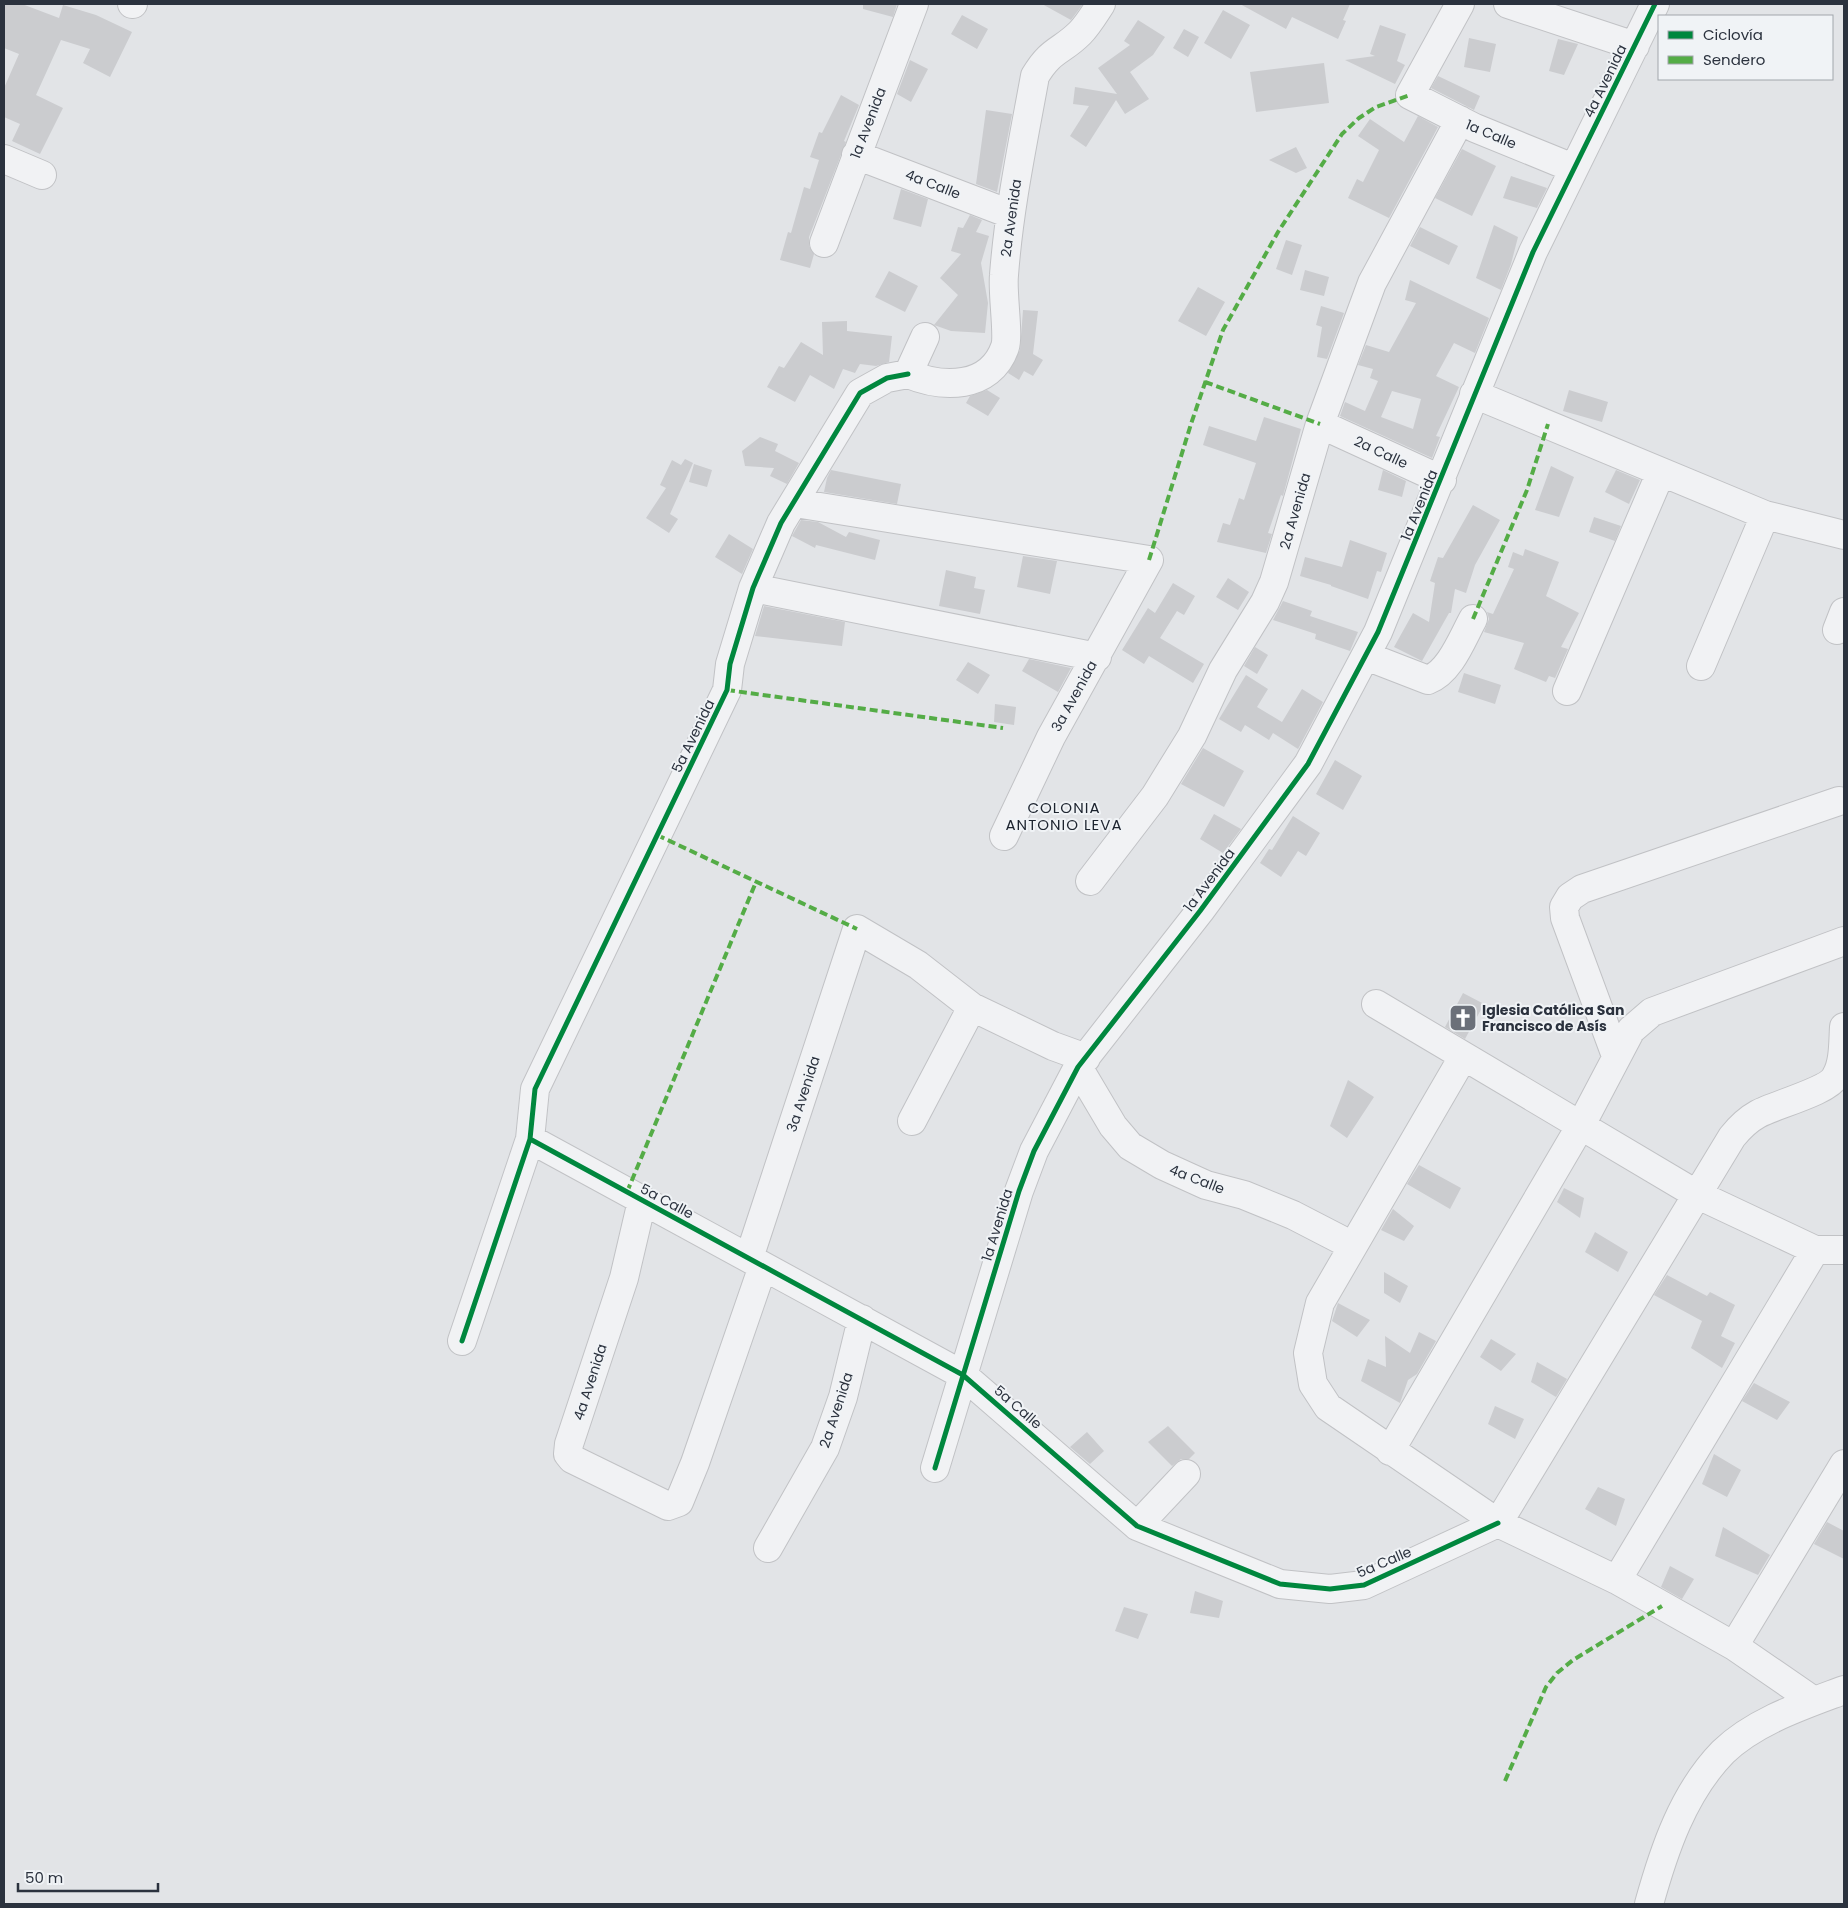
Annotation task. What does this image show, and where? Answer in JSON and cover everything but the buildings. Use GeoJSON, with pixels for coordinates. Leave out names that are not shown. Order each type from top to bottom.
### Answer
{"type":"FeatureCollection","features":[{"type":"Feature","properties":{"kind":"street","name":"1a Avenida"},"geometry":{"type":"LineString","coordinates":[[824,244],[914,4]]}},
{"type":"Feature","properties":{"kind":"street","name":"2a Avenida"},"geometry":{"type":"LineString","coordinates":[[908,374],[924,381],[961,384],[981,377],[994,365],[1002,353],[1005,347],[1003,277],[1010,214],[1035,76],[1052,52],[1081,33],[1101,4]]}},
{"type":"Feature","properties":{"kind":"street","name":"1a Calle"},"geometry":{"type":"LineString","coordinates":[[1460,4],[1410,95],[1460,120],[1573,168]]}},
{"type":"Feature","properties":{"kind":"street"},"geometry":{"type":"LineString","coordinates":[[1508,4],[1635,46]]}},
{"type":"Feature","properties":{"kind":"street","name":"4a Avenida"},"geometry":{"type":"LineString","coordinates":[[1573,168],[1655,4]]}},
{"type":"Feature","properties":{"kind":"street","name":"2a Avenida"},"geometry":{"type":"LineString","coordinates":[[1090,881],[1155,796],[1192,736],[1236,646],[1265,602],[1274,582],[1320,424],[1372,283],[1460,120]]}},
{"type":"Feature","properties":{"kind":"street","name":"4a Calle"},"geometry":{"type":"LineString","coordinates":[[856,155],[1010,214]]}},
{"type":"Feature","properties":{"kind":"street"},"geometry":{"type":"LineString","coordinates":[[4,159],[42,175]]}},
{"type":"Feature","properties":{"kind":"street","name":"1a Avenida"},"geometry":{"type":"LineString","coordinates":[[935,1468],[1019,1191],[1034,1151],[1082,1062],[1295,786],[1366,656],[1442,480],[1474,394],[1533,252],[1573,168]]}},
{"type":"Feature","properties":{"kind":"street"},"geometry":{"type":"LineString","coordinates":[[908,374],[925,337]]}},
{"type":"Feature","properties":{"kind":"street","name":"5a Avenida"},"geometry":{"type":"LineString","coordinates":[[462,1341],[530,1139],[535,1089],[727,690],[730,664],[753,588],[775,536],[860,393],[887,378],[908,374]]}},
{"type":"Feature","properties":{"kind":"street"},"geometry":{"type":"LineString","coordinates":[[1474,394],[1765,515],[1844,535]]}},
{"type":"Feature","properties":{"kind":"street","name":"2a Calle"},"geometry":{"type":"LineString","coordinates":[[1320,424],[1442,480]]}},
{"type":"Feature","properties":{"kind":"street"},"geometry":{"type":"LineString","coordinates":[[1567,691],[1661,472]]}},
{"type":"Feature","properties":{"kind":"street","name":"3a Avenida"},"geometry":{"type":"LineString","coordinates":[[795,503],[1149,560],[1051,738],[1004,836]]}},
{"type":"Feature","properties":{"kind":"street"},"geometry":{"type":"LineString","coordinates":[[1701,666],[1765,515]]}},
{"type":"Feature","properties":{"kind":"street"},"geometry":{"type":"LineString","coordinates":[[753,588],[1097,657]]}},
{"type":"Feature","properties":{"kind":"street"},"geometry":{"type":"LineString","coordinates":[[1366,656],[1428,680],[1438,676],[1445,668],[1473,619]]}},
{"type":"Feature","properties":{"kind":"street"},"geometry":{"type":"LineString","coordinates":[[1616,1056],[1566,918],[1564,906],[1570,897],[1582,889],[1838,802]]}},
{"type":"Feature","properties":{"kind":"street","name":"3a Avenida"},"geometry":{"type":"LineString","coordinates":[[668,1506],[679,1502],[685,1489],[857,929],[918,965],[972,1007]]}},
{"type":"Feature","properties":{"kind":"street"},"geometry":{"type":"LineString","coordinates":[[1390,1451],[1581,1125],[1631,1030],[1652,1012],[1844,941]]}},
{"type":"Feature","properties":{"kind":"street"},"geometry":{"type":"LineString","coordinates":[[1376,1004],[1696,1194],[1815,1250],[1844,1250]]}},
{"type":"Feature","properties":{"kind":"street"},"geometry":{"type":"LineString","coordinates":[[912,1121],[972,1007],[1082,1062]]}},
{"type":"Feature","properties":{"kind":"street"},"geometry":{"type":"LineString","coordinates":[[1498,1522],[1732,1137],[1744,1122],[1759,1113],[1809,1094],[1836,1078],[1841,1065],[1844,1027]]}},
{"type":"Feature","properties":{"kind":"street"},"geometry":{"type":"LineString","coordinates":[[1463,1057],[1320,1303],[1308,1353],[1313,1384],[1328,1406],[1390,1451],[1498,1522],[1617,1580],[1734,1646],[1814,1701]]}},
{"type":"Feature","properties":{"kind":"street","name":"4a Calle"},"geometry":{"type":"LineString","coordinates":[[1082,1062],[1113,1126],[1130,1146],[1162,1165],[1206,1185],[1244,1195],[1293,1215],[1352,1246]]}},
{"type":"Feature","properties":{"kind":"street","name":"5a Calle"},"geometry":{"type":"LineString","coordinates":[[530,1139],[963,1375],[1137,1526],[1280,1584],[1330,1589],[1364,1585],[1498,1522]]}},
{"type":"Feature","properties":{"kind":"street","name":"4a Avenida"},"geometry":{"type":"LineString","coordinates":[[642,1201],[624,1278],[568,1454],[572,1459],[668,1506]]}},
{"type":"Feature","properties":{"kind":"street"},"geometry":{"type":"LineString","coordinates":[[1617,1580],[1815,1250]]}},
{"type":"Feature","properties":{"kind":"street","name":"2a Avenida"},"geometry":{"type":"LineString","coordinates":[[768,1548],[825,1448],[843,1398],[862,1319]]}},
{"type":"Feature","properties":{"kind":"street"},"geometry":{"type":"LineString","coordinates":[[1734,1646],[1844,1464]]}},
{"type":"Feature","properties":{"kind":"street"},"geometry":{"type":"LineString","coordinates":[[1137,1526],[1186,1474]]}},
{"type":"Feature","properties":{"kind":"street"},"geometry":{"type":"LineString","coordinates":[[1649,1904],[1664,1851],[1697,1784],[1724,1752],[1757,1728],[1814,1701],[1844,1690]]}},
{"type":"Feature","properties":{"kind":"marked path"},"geometry":{"type":"LineString","coordinates":[[1149,560],[1191,424],[1223,330],[1278,232],[1342,134],[1359,118],[1376,107],[1410,95]]}},
{"type":"Feature","properties":{"kind":"marked path"},"geometry":{"type":"LineString","coordinates":[[1205,382],[1320,424]]}},
{"type":"Feature","properties":{"kind":"marked path"},"geometry":{"type":"LineString","coordinates":[[1473,619],[1527,490],[1548,424]]}},
{"type":"Feature","properties":{"kind":"marked path"},"geometry":{"type":"LineString","coordinates":[[727,690],[1003,728]]}},
{"type":"Feature","properties":{"kind":"marked path"},"geometry":{"type":"LineString","coordinates":[[657,835],[857,929]]}},
{"type":"Feature","properties":{"kind":"marked path"},"geometry":{"type":"LineString","coordinates":[[627,1192],[756,882]]}},
{"type":"Feature","properties":{"kind":"marked path"},"geometry":{"type":"LineString","coordinates":[[1505,1781],[1546,1687],[1557,1673],[1573,1660],[1662,1606]]}},
{"type":"Feature","properties":{"kind":"cycle path"},"geometry":{"type":"LineString","coordinates":[[935,1468],[1019,1191],[1034,1151],[1078,1067],[1200,911],[1308,764],[1378,632],[1533,252],[1655,4]]}},
{"type":"Feature","properties":{"kind":"cycle path"},"geometry":{"type":"LineString","coordinates":[[462,1341],[530,1139],[535,1089],[727,690],[730,664],[753,588],[781,523],[860,393],[887,378],[908,374]]}},
{"type":"Feature","properties":{"kind":"cycle path"},"geometry":{"type":"LineString","coordinates":[[530,1139],[963,1375],[1137,1526],[1280,1584],[1330,1589],[1364,1585],[1498,1523]]}},
{"type":"Feature","properties":{"kind":"place","name":"Iglesia Católica San Francisco de Asís"},"geometry":{"type":"Point","coordinates":[1463,1018]}},
{"type":"Feature","properties":{"kind":"district","name":"COLONIA ANTONIO LEVA"},"geometry":{"type":"Point","coordinates":[1064,816]}}]}
